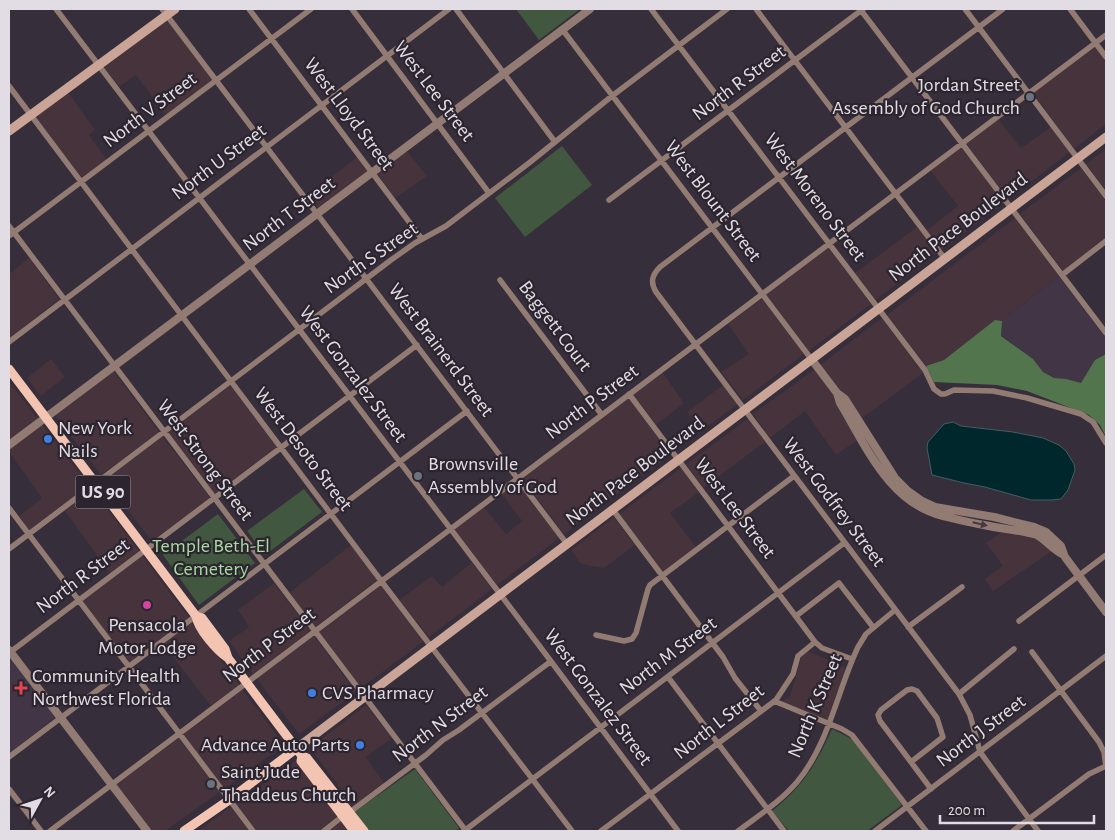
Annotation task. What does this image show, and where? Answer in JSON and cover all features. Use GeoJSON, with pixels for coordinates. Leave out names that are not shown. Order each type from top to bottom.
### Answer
{"type":"FeatureCollection","features":[{"type":"Feature","properties":{"kind":"main road"},"geometry":{"type":"LineString","coordinates":[[9,131],[100,66],[165,12],[176,9]]}},
{"type":"Feature","properties":{"kind":"main road","name":"North Pace Boulevard"},"geometry":{"type":"LineString","coordinates":[[184,831],[299,752],[365,698],[500,595],[1106,137]]}},
{"type":"Feature","properties":{"kind":"main road","name":"US 90"},"geometry":{"type":"LineString","coordinates":[[9,369],[196,616],[202,618],[225,649],[228,658],[299,752],[307,758],[346,814],[354,831]]}},
{"type":"Feature","properties":{"kind":"main road","name":"US 90"},"geometry":{"type":"LineString","coordinates":[[346,814],[364,831]]}},
{"type":"Feature","properties":{"kind":"street","name":"West Gonzalez Street"},"geometry":{"type":"LineString","coordinates":[[56,9],[678,831]]}},
{"type":"Feature","properties":{"kind":"street","name":"West Lloyd Street"},"geometry":{"type":"LineString","coordinates":[[249,9],[422,239]]}},
{"type":"Feature","properties":{"kind":"street","name":"North V Street"},"geometry":{"type":"LineString","coordinates":[[11,234],[311,9]]}},
{"type":"Feature","properties":{"kind":"street","name":"West Lee Street"},"geometry":{"type":"LineString","coordinates":[[352,9],[489,194]]}},
{"type":"Feature","properties":{"kind":"street","name":"North U Street"},"geometry":{"type":"LineString","coordinates":[[9,342],[449,9]]}},
{"type":"Feature","properties":{"kind":"street"},"geometry":{"type":"LineString","coordinates":[[456,9],[555,142]]}},
{"type":"Feature","properties":{"kind":"street","name":"North T Street"},"geometry":{"type":"LineString","coordinates":[[9,445],[590,9]]}},
{"type":"Feature","properties":{"kind":"street","name":"West Moreno Street"},"geometry":{"type":"LineString","coordinates":[[651,9],[925,370],[935,390],[945,394],[954,390],[993,391],[1026,398],[1081,414],[1093,422],[1106,443]]}},
{"type":"Feature","properties":{"kind":"street","name":"North S Street"},"geometry":{"type":"LineString","coordinates":[[9,549],[367,278],[422,239],[446,226],[489,194],[612,96],[727,9]]}},
{"type":"Feature","properties":{"kind":"street"},"geometry":{"type":"LineString","coordinates":[[756,9],[945,259]]}},
{"type":"Feature","properties":{"kind":"street"},"geometry":{"type":"LineString","coordinates":[[862,9],[1106,333]]}},
{"type":"Feature","properties":{"kind":"street","name":"North R Street"},"geometry":{"type":"LineString","coordinates":[[609,200],[862,9]]}},
{"type":"Feature","properties":{"kind":"street"},"geometry":{"type":"LineString","coordinates":[[965,9],[1106,196]]}},
{"type":"Feature","properties":{"kind":"street"},"geometry":{"type":"LineString","coordinates":[[712,228],[1003,9]]}},
{"type":"Feature","properties":{"kind":"street"},"geometry":{"type":"LineString","coordinates":[[1070,9],[1106,57]]}},
{"type":"Feature","properties":{"kind":"street","name":"West Brainerd Street"},"geometry":{"type":"LineString","coordinates":[[165,12],[567,544]]}},
{"type":"Feature","properties":{"kind":"street","name":"West Blount Street"},"geometry":{"type":"LineString","coordinates":[[562,29],[837,393],[845,399],[878,458],[895,478],[908,491],[939,511],[994,517],[1040,529],[1057,541],[1064,555],[1079,576]]}},
{"type":"Feature","properties":{"kind":"street","name":"North P Street"},"geometry":{"type":"LineString","coordinates":[[50,831],[1106,35]]}},
{"type":"Feature","properties":{"kind":"street","name":"West Desoto Street"},"geometry":{"type":"LineString","coordinates":[[9,86],[572,831]]}},
{"type":"Feature","properties":{"kind":"street","name":"West Strong Street"},"geometry":{"type":"LineString","coordinates":[[9,226],[11,234],[114,366],[465,831]]}},
{"type":"Feature","properties":{"kind":"street","name":"West Godfrey Street"},"geometry":{"type":"LineString","coordinates":[[712,228],[660,267],[652,278],[652,284],[656,292],[959,694],[970,715],[980,752]]}},
{"type":"Feature","properties":{"kind":"street"},"geometry":{"type":"LineString","coordinates":[[1062,275],[1106,241]]}},
{"type":"Feature","properties":{"kind":"street","name":"Baggett Court"},"geometry":{"type":"LineString","coordinates":[[500,280],[602,415]]}},
{"type":"Feature","properties":{"kind":"street","name":"North R Street"},"geometry":{"type":"LineString","coordinates":[[9,651],[417,345]]}},
{"type":"Feature","properties":{"kind":"street","name":"West Lee Street"},"geometry":{"type":"LineString","coordinates":[[630,394],[815,642]]}},
{"type":"Feature","properties":{"kind":"street"},"geometry":{"type":"LineString","coordinates":[[9,758],[468,411]]}},
{"type":"Feature","properties":{"kind":"street"},"geometry":{"type":"LineString","coordinates":[[596,635],[624,641],[632,640],[636,633],[648,589],[662,576],[794,476]]}},
{"type":"Feature","properties":{"kind":"street"},"geometry":{"type":"LineString","coordinates":[[9,508],[253,831]]}},
{"type":"Feature","properties":{"kind":"street"},"geometry":{"type":"LineString","coordinates":[[613,510],[723,657],[735,678],[760,711]]}},
{"type":"Feature","properties":{"kind":"street","name":"North M Street"},"geometry":{"type":"LineString","coordinates":[[465,831],[844,543]]}},
{"type":"Feature","properties":{"kind":"street"},"geometry":{"type":"LineString","coordinates":[[1019,621],[1106,555]]}},
{"type":"Feature","properties":{"kind":"street"},"geometry":{"type":"LineString","coordinates":[[1079,576],[1106,612]]}},
{"type":"Feature","properties":{"kind":"street"},"geometry":{"type":"LineString","coordinates":[[796,616],[839,583],[873,627]]}},
{"type":"Feature","properties":{"kind":"street"},"geometry":{"type":"LineString","coordinates":[[908,628],[962,587]]}},
{"type":"Feature","properties":{"kind":"street","name":"North K Street"},"geometry":{"type":"LineString","coordinates":[[738,831],[788,791],[805,772],[817,751],[852,660],[866,634],[895,610]]}},
{"type":"Feature","properties":{"kind":"street"},"geometry":{"type":"LineString","coordinates":[[815,642],[822,648],[852,660]]}},
{"type":"Feature","properties":{"kind":"street","name":"North L Street"},"geometry":{"type":"LineString","coordinates":[[601,831],[774,701],[793,674],[798,656],[815,642]]}},
{"type":"Feature","properties":{"kind":"street"},"geometry":{"type":"LineString","coordinates":[[959,694],[1014,649]]}},
{"type":"Feature","properties":{"kind":"street"},"geometry":{"type":"LineString","coordinates":[[9,651],[147,831]]}},
{"type":"Feature","properties":{"kind":"street"},"geometry":{"type":"LineString","coordinates":[[1012,831],[1089,774],[1106,766],[1104,752],[1099,742],[1032,652]]}},
{"type":"Feature","properties":{"kind":"street","name":"North J Street"},"geometry":{"type":"LineString","coordinates":[[874,831],[1106,656]]}},
{"type":"Feature","properties":{"kind":"street","name":"North N Street"},"geometry":{"type":"LineString","coordinates":[[324,831],[443,740],[550,662]]}},
{"type":"Feature","properties":{"kind":"street"},"geometry":{"type":"LineString","coordinates":[[668,677],[784,831]]}},
{"type":"Feature","properties":{"kind":"street"},"geometry":{"type":"LineString","coordinates":[[911,762],[943,737],[937,718],[916,691],[912,689],[907,690],[881,710],[878,715],[880,720],[911,762],[931,789]]}},
{"type":"Feature","properties":{"kind":"street"},"geometry":{"type":"LineString","coordinates":[[774,701],[847,732],[857,739],[926,831]]}},
{"type":"Feature","properties":{"kind":"street"},"geometry":{"type":"LineString","coordinates":[[980,752],[1038,831]]}},
{"type":"Feature","properties":{"kind":"street"},"geometry":{"type":"LineString","coordinates":[[9,789],[41,831]]}},
{"type":"Feature","properties":{"kind":"shaded area"},"geometry":{"type":"Polygon","coordinates":[[[167,19],[212,80],[166,115],[136,75],[119,87],[104,66],[167,19]]]}},
{"type":"Feature","properties":{"kind":"shaded area"},"geometry":{"type":"Polygon","coordinates":[[[1095,47],[1106,62],[1106,124],[1074,149],[1033,93],[1095,47]]]}},
{"type":"Feature","properties":{"kind":"shaded area"},"geometry":{"type":"Polygon","coordinates":[[[68,92],[95,130],[89,135],[107,160],[82,178],[35,116],[68,92]]]}},
{"type":"Feature","properties":{"kind":"shaded area"},"geometry":{"type":"Polygon","coordinates":[[[998,119],[1021,148],[1051,127],[1070,152],[1008,199],[966,143],[998,119]]]}},
{"type":"Feature","properties":{"kind":"shaded area"},"geometry":{"type":"Polygon","coordinates":[[[961,147],[1004,203],[942,250],[927,230],[958,206],[930,170],[961,147]]]}},
{"type":"Feature","properties":{"kind":"shaded area"},"geometry":{"type":"Polygon","coordinates":[[[1106,149],[1106,191],[1086,164],[1106,149]]]}},
{"type":"Feature","properties":{"kind":"shaded area"},"geometry":{"type":"Polygon","coordinates":[[[406,150],[427,176],[395,198],[376,172],[406,150]]]}},
{"type":"Feature","properties":{"kind":"shaded area"},"geometry":{"type":"Polygon","coordinates":[[[357,157],[368,171],[319,209],[308,195],[357,157]]]}},
{"type":"Feature","properties":{"kind":"shaded area"},"geometry":{"type":"Polygon","coordinates":[[[1081,168],[1106,201],[1106,238],[1063,271],[1020,214],[1081,168]]]}},
{"type":"Feature","properties":{"kind":"shaded area"},"geometry":{"type":"Polygon","coordinates":[[[1015,218],[1059,276],[1002,321],[995,320],[944,360],[926,366],[887,315],[1015,218]]]}},
{"type":"Feature","properties":{"kind":"shaded area"},"geometry":{"type":"Polygon","coordinates":[[[917,227],[937,253],[876,300],[855,273],[917,227]]]}},
{"type":"Feature","properties":{"kind":"shaded area"},"geometry":{"type":"Polygon","coordinates":[[[828,247],[871,304],[809,351],[766,294],[828,247]]]}},
{"type":"Feature","properties":{"kind":"shaded area"},"geometry":{"type":"Polygon","coordinates":[[[29,258],[59,299],[9,339],[9,274],[29,258]]]}},
{"type":"Feature","properties":{"kind":"shaded area"},"geometry":{"type":"Polygon","coordinates":[[[1059,276],[1106,338],[1106,354],[1095,360],[1081,384],[1066,379],[1054,378],[1043,372],[1033,359],[1001,335],[1002,321],[1059,276]]]}},
{"type":"Feature","properties":{"kind":"shaded area"},"geometry":{"type":"Polygon","coordinates":[[[762,298],[804,354],[743,400],[721,372],[749,354],[728,324],[762,298]]]}},
{"type":"Feature","properties":{"kind":"shaded area"},"geometry":{"type":"Polygon","coordinates":[[[882,318],[923,373],[861,419],[820,365],[882,318]]]}},
{"type":"Feature","properties":{"kind":"shaded area"},"geometry":{"type":"Polygon","coordinates":[[[51,359],[65,377],[41,396],[27,378],[51,359]]]}},
{"type":"Feature","properties":{"kind":"shaded area"},"geometry":{"type":"Polygon","coordinates":[[[815,369],[834,394],[859,439],[836,455],[805,411],[770,438],[753,414],[815,369]]]}},
{"type":"Feature","properties":{"kind":"shaded area"},"geometry":{"type":"Polygon","coordinates":[[[113,370],[159,432],[101,475],[54,414],[113,370]]]}},
{"type":"Feature","properties":{"kind":"shaded area"},"geometry":{"type":"Polygon","coordinates":[[[662,372],[684,403],[656,425],[633,394],[662,372]]]}},
{"type":"Feature","properties":{"kind":"shaded area"},"geometry":{"type":"Polygon","coordinates":[[[9,381],[38,419],[9,442],[9,381]]]}},
{"type":"Feature","properties":{"kind":"shaded area"},"geometry":{"type":"Polygon","coordinates":[[[231,385],[277,447],[214,494],[167,433],[231,385]]]}},
{"type":"Feature","properties":{"kind":"shaded area"},"geometry":{"type":"Polygon","coordinates":[[[723,385],[738,404],[701,431],[687,412],[723,385]]]}},
{"type":"Feature","properties":{"kind":"shaded area"},"geometry":{"type":"Polygon","coordinates":[[[629,398],[670,455],[564,534],[522,478],[629,398]]]}},
{"type":"Feature","properties":{"kind":"shaded area"},"geometry":{"type":"Polygon","coordinates":[[[749,418],[765,442],[703,488],[686,464],[749,418]]]}},
{"type":"Feature","properties":{"kind":"shaded area"},"geometry":{"type":"Polygon","coordinates":[[[953,422],[961,426],[1013,432],[1043,438],[1059,445],[1066,451],[1074,464],[1075,470],[1068,490],[1061,499],[1031,500],[932,475],[927,448],[928,442],[944,424],[953,422]]]}},
{"type":"Feature","properties":{"kind":"shaded area"},"geometry":{"type":"Polygon","coordinates":[[[41,423],[89,485],[29,530],[19,516],[42,498],[9,452],[9,448],[41,423]]]}},
{"type":"Feature","properties":{"kind":"shaded area"},"geometry":{"type":"Polygon","coordinates":[[[162,436],[210,498],[152,541],[104,480],[162,436]]]}},
{"type":"Feature","properties":{"kind":"shaded area"},"geometry":{"type":"Polygon","coordinates":[[[681,468],[699,492],[670,513],[696,547],[663,572],[619,514],[681,468]]]}},
{"type":"Feature","properties":{"kind":"shaded area"},"geometry":{"type":"Polygon","coordinates":[[[517,482],[559,538],[497,585],[454,529],[484,507],[506,534],[522,521],[501,493],[517,482]]]}},
{"type":"Feature","properties":{"kind":"shaded area"},"geometry":{"type":"Polygon","coordinates":[[[92,489],[139,551],[110,573],[64,510],[92,489]]]}},
{"type":"Feature","properties":{"kind":"shaded area"},"geometry":{"type":"Polygon","coordinates":[[[614,517],[635,545],[604,568],[581,564],[571,550],[614,517]]]}},
{"type":"Feature","properties":{"kind":"shaded area"},"geometry":{"type":"Polygon","coordinates":[[[1003,531],[1035,538],[1052,551],[993,591],[985,579],[1003,566],[986,543],[1003,531]]]}},
{"type":"Feature","properties":{"kind":"shaded area"},"geometry":{"type":"Polygon","coordinates":[[[454,539],[492,589],[429,637],[399,600],[432,576],[442,587],[471,563],[454,539]]]}},
{"type":"Feature","properties":{"kind":"shaded area"},"geometry":{"type":"Polygon","coordinates":[[[351,545],[377,580],[315,627],[289,593],[351,545]]]}},
{"type":"Feature","properties":{"kind":"shaded area"},"geometry":{"type":"Polygon","coordinates":[[[142,555],[189,618],[129,663],[82,600],[142,555]]]}},
{"type":"Feature","properties":{"kind":"shaded area"},"geometry":{"type":"Polygon","coordinates":[[[274,583],[310,631],[253,674],[229,641],[249,627],[238,610],[274,583]]]}},
{"type":"Feature","properties":{"kind":"shaded area"},"geometry":{"type":"Polygon","coordinates":[[[380,584],[424,641],[361,688],[318,631],[380,584]]]}},
{"type":"Feature","properties":{"kind":"shaded area"},"geometry":{"type":"Polygon","coordinates":[[[192,622],[239,685],[211,706],[163,644],[192,622]]]}},
{"type":"Feature","properties":{"kind":"shaded area"},"geometry":{"type":"Polygon","coordinates":[[[313,635],[356,692],[299,734],[256,678],[313,635]]]}},
{"type":"Feature","properties":{"kind":"shaded area"},"geometry":{"type":"Polygon","coordinates":[[[808,651],[846,668],[827,720],[782,701],[790,696],[802,656],[808,651]]]}},
{"type":"Feature","properties":{"kind":"shaded area","name":"Community Health Northwest Florida"},"geometry":{"type":"Polygon","coordinates":[[[9,659],[56,717],[9,753],[9,659]]]}},
{"type":"Feature","properties":{"kind":"shaded area"},"geometry":{"type":"Polygon","coordinates":[[[242,689],[284,745],[224,789],[183,734],[242,689]]]}},
{"type":"Feature","properties":{"kind":"shaded area"},"geometry":{"type":"Polygon","coordinates":[[[366,705],[392,738],[366,757],[384,783],[354,806],[310,748],[366,705]]]}},
{"type":"Feature","properties":{"kind":"shaded area"},"geometry":{"type":"Polygon","coordinates":[[[178,737],[220,792],[165,831],[150,831],[116,785],[178,737]]]}},
{"type":"Feature","properties":{"kind":"shaded area"},"geometry":{"type":"Polygon","coordinates":[[[296,760],[338,817],[320,831],[257,831],[236,804],[296,760]]]}},
{"type":"Feature","properties":{"kind":"shaded area"},"geometry":{"type":"Polygon","coordinates":[[[231,807],[249,831],[198,831],[231,807]]]}},
{"type":"Feature","properties":{"kind":"shaded area"},"geometry":{"type":"Polygon","coordinates":[[[342,821],[350,831],[328,831],[342,821]]]}},
{"type":"Feature","properties":{"kind":"green space"},"geometry":{"type":"Polygon","coordinates":[[[516,9],[580,9],[539,40],[516,9]]]}},
{"type":"Feature","properties":{"kind":"green space"},"geometry":{"type":"Polygon","coordinates":[[[562,146],[592,185],[525,237],[495,198],[562,146]]]}},
{"type":"Feature","properties":{"kind":"green space"},"geometry":{"type":"Polygon","coordinates":[[[995,320],[1002,321],[1001,336],[1033,359],[1043,372],[1054,378],[1081,383],[1095,360],[1106,354],[1106,437],[1100,425],[1089,415],[1027,391],[997,385],[934,382],[926,366],[944,360],[995,320]]]}},
{"type":"Feature","properties":{"kind":"green space"},"geometry":{"type":"Polygon","coordinates":[[[304,489],[322,512],[265,555],[247,531],[304,489]]]}},
{"type":"Feature","properties":{"kind":"green space","name":"Temple Beth-El Cemetery"},"geometry":{"type":"Polygon","coordinates":[[[218,514],[255,563],[199,605],[163,555],[218,514]]]}},
{"type":"Feature","properties":{"kind":"green space"},"geometry":{"type":"Polygon","coordinates":[[[832,729],[852,739],[902,805],[867,831],[789,831],[772,811],[783,802],[808,774],[832,729]]]}},
{"type":"Feature","properties":{"kind":"green space"},"geometry":{"type":"Polygon","coordinates":[[[415,769],[459,828],[455,831],[367,831],[353,813],[415,769]]]}},
{"type":"Feature","properties":{"kind":"place","name":"Jordan Street Assembly of God Church"},"geometry":{"type":"Point","coordinates":[1030,97]}},
{"type":"Feature","properties":{"kind":"place","name":"New York Nails"},"geometry":{"type":"Point","coordinates":[48,439]}},
{"type":"Feature","properties":{"kind":"place","name":"Brownsville Assembly of God"},"geometry":{"type":"Point","coordinates":[418,476]}},
{"type":"Feature","properties":{"kind":"place","name":"Pensacola Motor Lodge"},"geometry":{"type":"Point","coordinates":[147,605]}},
{"type":"Feature","properties":{"kind":"place","name":"Community Health Northwest Florida"},"geometry":{"type":"Point","coordinates":[21,688]}},
{"type":"Feature","properties":{"kind":"place","name":"CVS Pharmacy"},"geometry":{"type":"Point","coordinates":[312,693]}},
{"type":"Feature","properties":{"kind":"place","name":"Advance Auto Parts"},"geometry":{"type":"Point","coordinates":[360,745]}},
{"type":"Feature","properties":{"kind":"place","name":"Saint Jude Thaddeus Church"},"geometry":{"type":"Point","coordinates":[211,784]}}]}
